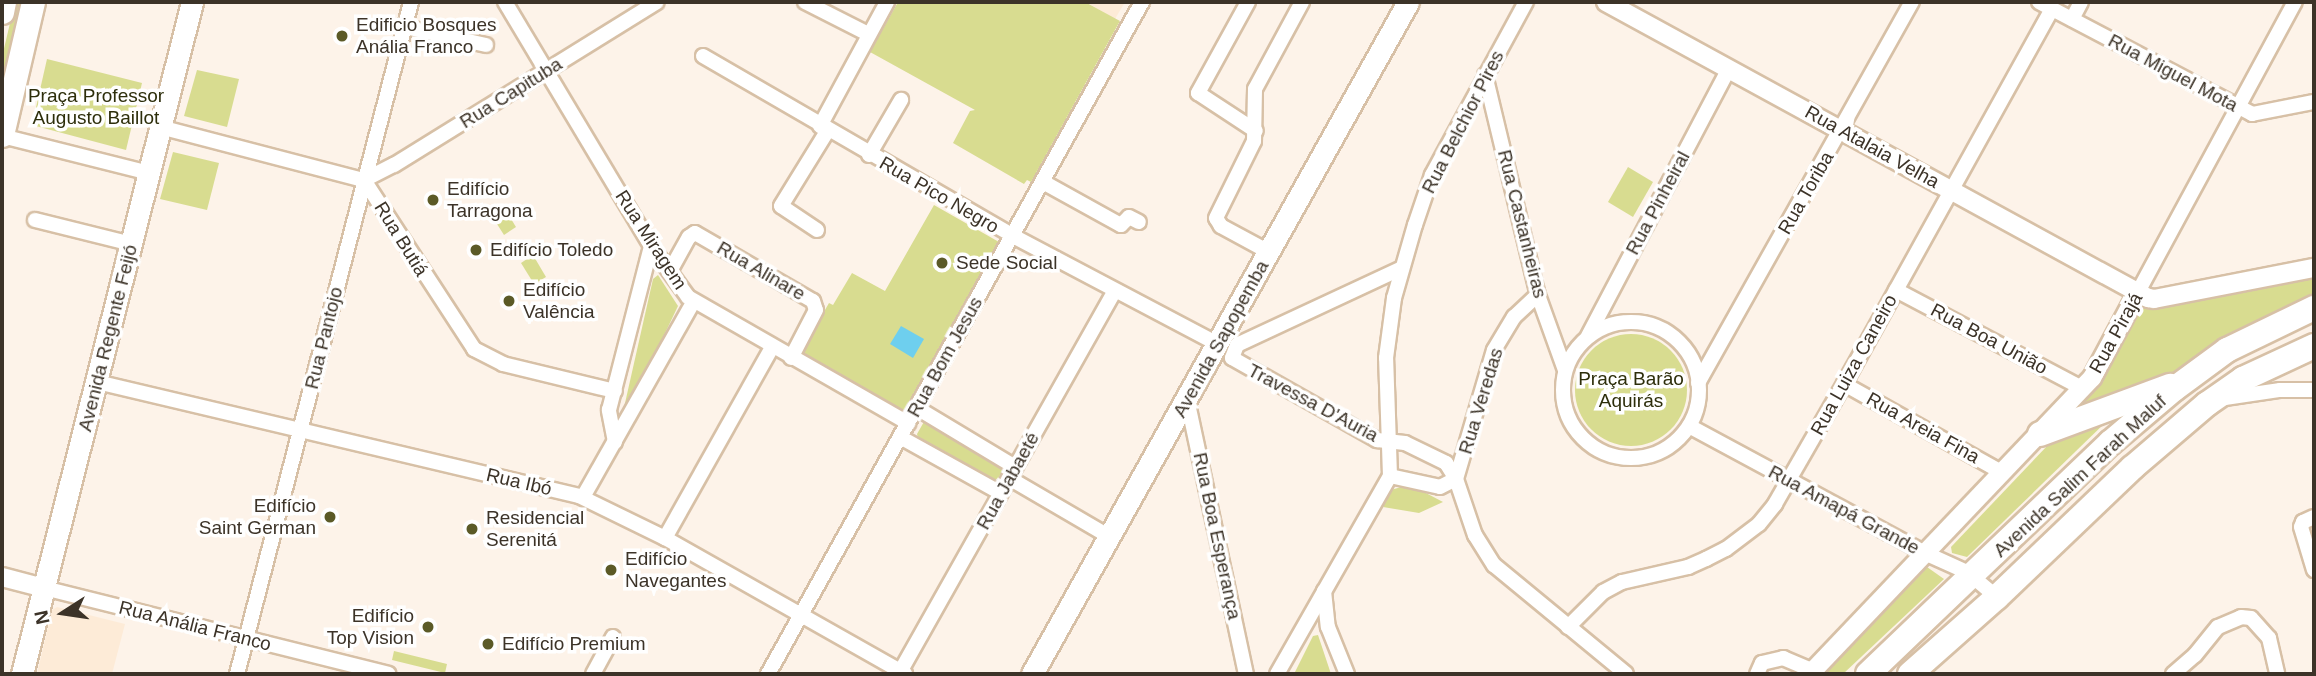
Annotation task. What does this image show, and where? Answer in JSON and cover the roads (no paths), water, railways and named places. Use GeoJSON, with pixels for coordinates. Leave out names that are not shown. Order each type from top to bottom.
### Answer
{"type":"FeatureCollection","features":[{"type":"Feature","properties":{"kind":"highway","name":"Avenida Salim Farah Maluf"},"geometry":{"type":"LineString","coordinates":[[1868,674],[2110,443],[2184,382],[2227,350],[2314,308]]}},
{"type":"Feature","properties":{"kind":"highway","name":"Avenida Salim Farah Maluf"},"geometry":{"type":"LineString","coordinates":[[1910,674],[1997,597],[2132,468],[2213,400],[2243,379],[2314,346]]}},
{"type":"Feature","properties":{"kind":"highway"},"geometry":{"type":"LineString","coordinates":[[2039,434],[2184,382]]}},
{"type":"Feature","properties":{"kind":"main road"},"geometry":{"type":"LineString","coordinates":[[2,12],[4,2]]}},
{"type":"Feature","properties":{"kind":"main road"},"geometry":{"type":"LineString","coordinates":[[2,136],[33,2]]}},
{"type":"Feature","properties":{"kind":"main road","name":"Avenida Regente Feijó"},"geometry":{"type":"LineString","coordinates":[[22,674],[192,2]]}},
{"type":"Feature","properties":{"kind":"main road","name":"Avenida Sapopemba"},"geometry":{"type":"LineString","coordinates":[[1032,674],[1408,2]]}},
{"type":"Feature","properties":{"kind":"street","name":"Rua Pantojo"},"geometry":{"type":"LineString","coordinates":[[237,674],[411,2]]}},
{"type":"Feature","properties":{"kind":"street","name":"Rua Miragem"},"geometry":{"type":"LineString","coordinates":[[505,2],[651,246],[694,301],[908,424]]}},
{"type":"Feature","properties":{"kind":"street","name":"Rua Capituba"},"geometry":{"type":"LineString","coordinates":[[364,180],[394,165],[657,2]]}},
{"type":"Feature","properties":{"kind":"street"},"geometry":{"type":"LineString","coordinates":[[805,2],[868,34]]}},
{"type":"Feature","properties":{"kind":"street"},"geometry":{"type":"LineString","coordinates":[[817,230],[781,206],[824,128],[868,34],[887,2]]}},
{"type":"Feature","properties":{"kind":"street","name":"Rua Bom Jesus"},"geometry":{"type":"LineString","coordinates":[[768,674],[1142,2]]}},
{"type":"Feature","properties":{"kind":"street"},"geometry":{"type":"LineString","coordinates":[[1248,2],[1198,93],[1256,131]]}},
{"type":"Feature","properties":{"kind":"street"},"geometry":{"type":"LineString","coordinates":[[1269,252],[1221,226],[1216,218],[1249,153],[1256,131],[1255,89],[1302,2]]}},
{"type":"Feature","properties":{"kind":"street","name":"Rua Belchior Pires"},"geometry":{"type":"LineString","coordinates":[[1277,674],[1390,476],[1391,443],[1386,358],[1394,298],[1402,268],[1432,174],[1526,2]]}},
{"type":"Feature","properties":{"kind":"street","name":"Rua Atalaia Velha"},"geometry":{"type":"LineString","coordinates":[[1606,2],[2138,292]]}},
{"type":"Feature","properties":{"kind":"street","name":"Rua Toriba"},"geometry":{"type":"LineString","coordinates":[[1699,383],[1912,2]]}},
{"type":"Feature","properties":{"kind":"street"},"geometry":{"type":"LineString","coordinates":[[2071,19],[2081,2]]}},
{"type":"Feature","properties":{"kind":"street","name":"Rua Pirajá"},"geometry":{"type":"LineString","coordinates":[[1812,673],[2092,378],[2295,2]]}},
{"type":"Feature","properties":{"kind":"street","name":"Rua Miguel Mota"},"geometry":{"type":"LineString","coordinates":[[2046,5],[2237,108],[2256,114],[2314,102]]}},
{"type":"Feature","properties":{"kind":"street","name":"Rua Luiza Caneiro"},"geometry":{"type":"LineString","coordinates":[[1568,627],[1603,592],[1622,582],[1688,567],[1745,537],[1767,514],[1789,481],[1951,190],[2046,5]]}},
{"type":"Feature","properties":{"kind":"street"},"geometry":{"type":"LineString","coordinates":[[405,27],[486,45]]}},
{"type":"Feature","properties":{"kind":"street","name":"Rua Pico Negro"},"geometry":{"type":"LineString","coordinates":[[703,56],[869,155],[1013,236],[1218,344]]}},
{"type":"Feature","properties":{"kind":"street","name":"Rua Pinheiral"},"geometry":{"type":"LineString","coordinates":[[1587,337],[1729,69]]}},
{"type":"Feature","properties":{"kind":"street","name":"Rua Castanheiras"},"geometry":{"type":"LineString","coordinates":[[1485,75],[1538,295],[1565,370]]}},
{"type":"Feature","properties":{"kind":"street"},"geometry":{"type":"LineString","coordinates":[[869,155],[901,100]]}},
{"type":"Feature","properties":{"kind":"street","name":"Rua Butiá"},"geometry":{"type":"LineString","coordinates":[[160,127],[364,180],[474,349],[503,365],[615,391]]}},
{"type":"Feature","properties":{"kind":"street"},"geometry":{"type":"LineString","coordinates":[[2,136],[149,173]]}},
{"type":"Feature","properties":{"kind":"street"},"geometry":{"type":"LineString","coordinates":[[1042,182],[1121,225],[1129,217],[1139,222]]}},
{"type":"Feature","properties":{"kind":"street"},"geometry":{"type":"LineString","coordinates":[[35,220],[132,244]]}},
{"type":"Feature","properties":{"kind":"street","name":"Rua Alinare"},"geometry":{"type":"LineString","coordinates":[[670,271],[689,237],[695,233],[813,301],[816,310],[791,358]]}},
{"type":"Feature","properties":{"kind":"street"},"geometry":{"type":"LineString","coordinates":[[615,442],[609,410],[651,246]]}},
{"type":"Feature","properties":{"kind":"street"},"geometry":{"type":"LineString","coordinates":[[1232,318],[1236,330],[1248,341],[1402,268]]}},
{"type":"Feature","properties":{"kind":"street"},"geometry":{"type":"LineString","coordinates":[[2138,292],[2154,299],[2314,268]]}},
{"type":"Feature","properties":{"kind":"street","name":"Rua Jabaeté"},"geometry":{"type":"LineString","coordinates":[[903,673],[1000,493],[1115,290]]}},
{"type":"Feature","properties":{"kind":"street","name":"Rua Boa União"},"geometry":{"type":"LineString","coordinates":[[1896,290],[2082,388]]}},
{"type":"Feature","properties":{"kind":"street","name":"Rua Veredas"},"geometry":{"type":"LineString","coordinates":[[1456,480],[1494,350],[1514,317],[1538,295]]}},
{"type":"Feature","properties":{"kind":"street"},"geometry":{"type":"LineString","coordinates":[[583,497],[694,301]]}},
{"type":"Feature","properties":{"kind":"street"},"geometry":{"type":"LineString","coordinates":[[1626,322],[1647,324],[1666,332],[1682,345],[1693,363],[1699,383],[1697,406],[1689,426],[1674,443],[1655,454],[1634,458],[1612,456],[1592,447],[1576,431],[1566,412],[1563,390],[1565,370],[1574,352],[1587,337],[1605,327],[1626,322]]}},
{"type":"Feature","properties":{"kind":"street","name":"Travessa D'Auria"},"geometry":{"type":"LineString","coordinates":[[1248,341],[1233,348],[1231,355],[1237,361],[1377,440],[1405,443],[1446,463],[1456,480]]}},
{"type":"Feature","properties":{"kind":"street"},"geometry":{"type":"LineString","coordinates":[[665,538],[772,347]]}},
{"type":"Feature","properties":{"kind":"street","name":"Rua Ibó"},"geometry":{"type":"LineString","coordinates":[[97,382],[583,497],[665,538],[903,673]]}},
{"type":"Feature","properties":{"kind":"street","name":"Rua Areia Fina"},"geometry":{"type":"LineString","coordinates":[[1844,384],[2003,473]]}},
{"type":"Feature","properties":{"kind":"street"},"geometry":{"type":"LineString","coordinates":[[2213,400],[2280,390],[2314,390]]}},
{"type":"Feature","properties":{"kind":"street","name":"Rua Boa Esperança"},"geometry":{"type":"LineString","coordinates":[[1187,399],[1246,674]]}},
{"type":"Feature","properties":{"kind":"street"},"geometry":{"type":"LineString","coordinates":[[917,408],[1110,537]]}},
{"type":"Feature","properties":{"kind":"street","name":"Rua Amapá Grande"},"geometry":{"type":"LineString","coordinates":[[1689,426],[1972,576],[1997,597]]}},
{"type":"Feature","properties":{"kind":"street"},"geometry":{"type":"LineString","coordinates":[[900,437],[1000,493]]}},
{"type":"Feature","properties":{"kind":"street"},"geometry":{"type":"LineString","coordinates":[[1390,476],[1440,487],[1456,480],[1467,518],[1494,565],[1626,674]]}},
{"type":"Feature","properties":{"kind":"street"},"geometry":{"type":"LineString","coordinates":[[2314,517],[2303,522],[2301,527],[2314,570]]}},
{"type":"Feature","properties":{"kind":"street","name":"Rua Anália Franco"},"geometry":{"type":"LineString","coordinates":[[2,578],[388,674]]}},
{"type":"Feature","properties":{"kind":"street"},"geometry":{"type":"LineString","coordinates":[[1324,591],[1328,626],[1347,674]]}},
{"type":"Feature","properties":{"kind":"street"},"geometry":{"type":"LineString","coordinates":[[2173,674],[2195,655],[2218,627],[2230,619],[2241,617],[2251,618],[2269,638],[2277,674]]}},
{"type":"Feature","properties":{"kind":"street"},"geometry":{"type":"LineString","coordinates":[[593,674],[613,636]]}},
{"type":"Feature","properties":{"kind":"street"},"geometry":{"type":"LineString","coordinates":[[1757,674],[1762,663],[1783,658],[1812,673]]}},
{"type":"Feature","properties":{"kind":"water"},"geometry":{"type":"Polygon","coordinates":[[[901,326],[924,339],[913,358],[890,344],[901,326]]]}},
{"type":"Feature","properties":{"kind":"place","name":"Edificio Bosques Anália Franco"},"geometry":{"type":"Point","coordinates":[342,36]}},
{"type":"Feature","properties":{"kind":"place","name":"Edifício Tarragona"},"geometry":{"type":"Point","coordinates":[433,200]}},
{"type":"Feature","properties":{"kind":"place","name":"Edifício Toledo"},"geometry":{"type":"Point","coordinates":[476,250]}},
{"type":"Feature","properties":{"kind":"place","name":"Sede Social"},"geometry":{"type":"Point","coordinates":[942,263]}},
{"type":"Feature","properties":{"kind":"place","name":"Edifício Valência"},"geometry":{"type":"Point","coordinates":[509,301]}},
{"type":"Feature","properties":{"kind":"place","name":"Edifício Saint German"},"geometry":{"type":"Point","coordinates":[330,517]}},
{"type":"Feature","properties":{"kind":"place","name":"Residencial Serenitá"},"geometry":{"type":"Point","coordinates":[472,529]}},
{"type":"Feature","properties":{"kind":"place","name":"Edifício Navegantes"},"geometry":{"type":"Point","coordinates":[611,570]}},
{"type":"Feature","properties":{"kind":"place","name":"Edifício Top Vision"},"geometry":{"type":"Point","coordinates":[428,627]}},
{"type":"Feature","properties":{"kind":"place","name":"Edifício Premium"},"geometry":{"type":"Point","coordinates":[488,644]}},
{"type":"Feature","properties":{"kind":"park label","name":"Praça Professor Augusto Baillot"},"geometry":{"type":"Point","coordinates":[96,107]}},
{"type":"Feature","properties":{"kind":"park label","name":"Praça Barão Aquirás"},"geometry":{"type":"Point","coordinates":[1631,390]}}]}
